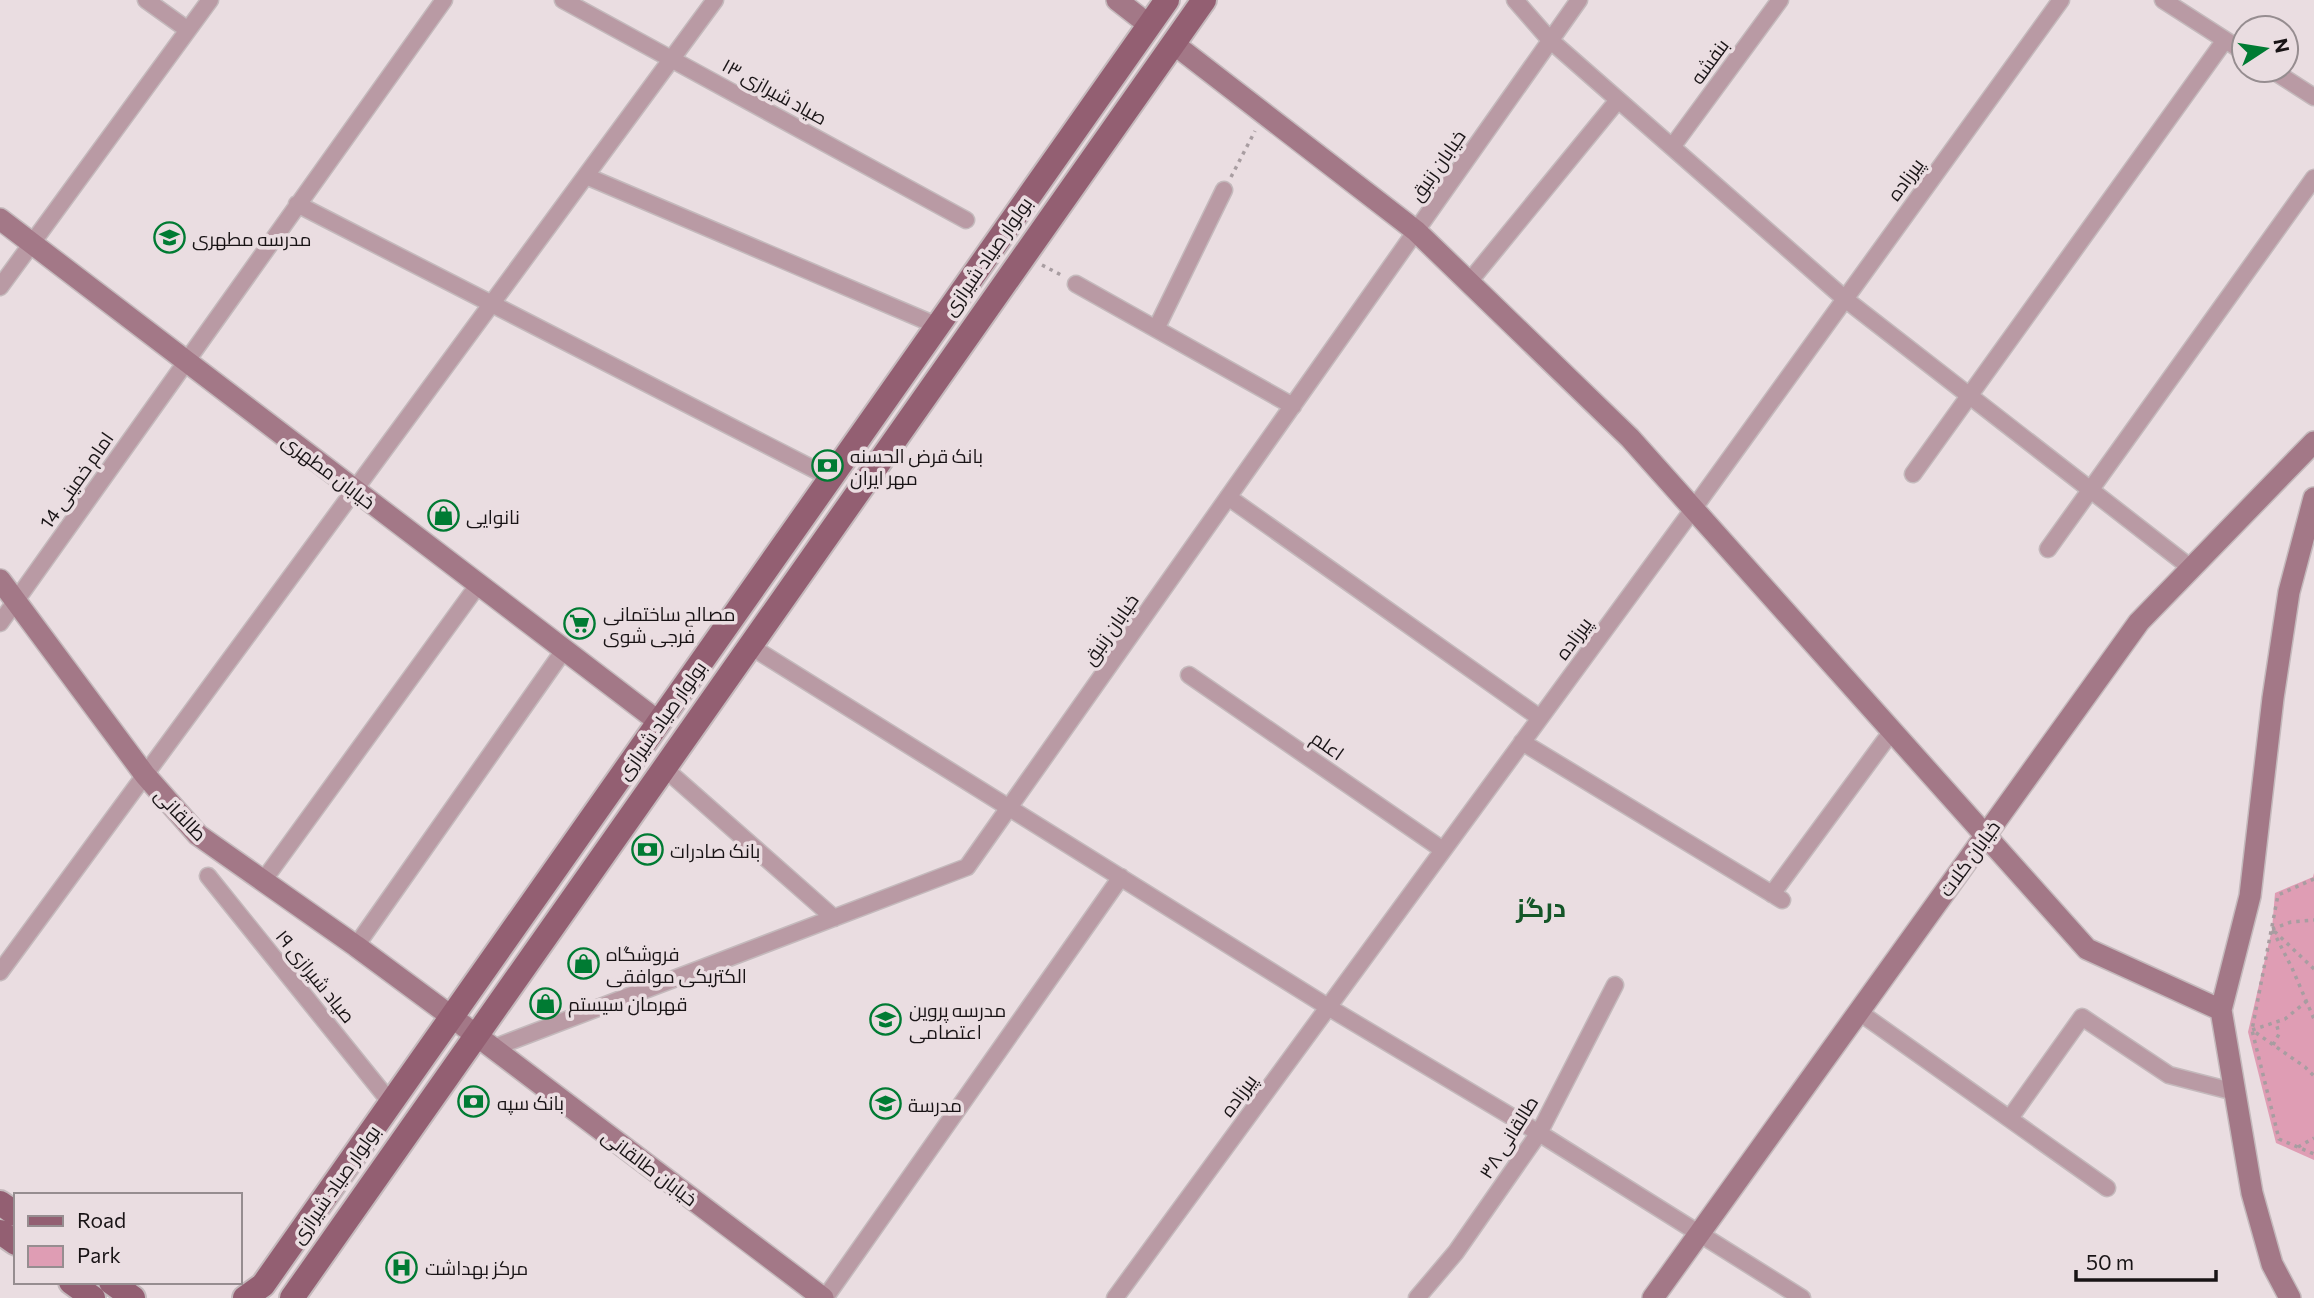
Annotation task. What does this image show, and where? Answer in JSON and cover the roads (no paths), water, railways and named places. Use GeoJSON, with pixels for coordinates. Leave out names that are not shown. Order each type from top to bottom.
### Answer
{"type":"FeatureCollection","features":[{"type":"Feature","properties":{"kind":"main road","name":"بولوار صیاد شیرازی"},"geometry":{"type":"LineString","coordinates":[[246,1298],[263,1285],[1167,0]]}},
{"type":"Feature","properties":{"kind":"main road","name":"بولوار صیاد شیرازی"},"geometry":{"type":"LineString","coordinates":[[292,1298],[485,1042],[664,768],[1204,0]]}},
{"type":"Feature","properties":{"kind":"main road"},"geometry":{"type":"LineString","coordinates":[[1149,25],[1174,44]]}},
{"type":"Feature","properties":{"kind":"main road"},"geometry":{"type":"LineString","coordinates":[[74,1284],[93,1298]]}},
{"type":"Feature","properties":{"kind":"main road"},"geometry":{"type":"LineString","coordinates":[[114,1284],[133,1298]]}},
{"type":"Feature","properties":{"kind":"street"},"geometry":{"type":"LineString","coordinates":[[146,0],[188,30]]}},
{"type":"Feature","properties":{"kind":"street"},"geometry":{"type":"LineString","coordinates":[[0,287],[210,0]]}},
{"type":"Feature","properties":{"kind":"street","name":"امام خمینی 14"},"geometry":{"type":"LineString","coordinates":[[0,623],[444,0]]}},
{"type":"Feature","properties":{"kind":"street","name":"صیاد شیرازی ۱۳"},"geometry":{"type":"LineString","coordinates":[[564,0],[967,220]]}},
{"type":"Feature","properties":{"kind":"street"},"geometry":{"type":"LineString","coordinates":[[0,972],[715,0]]}},
{"type":"Feature","properties":{"kind":"street"},"geometry":{"type":"LineString","coordinates":[[1117,0],[1149,25]]}},
{"type":"Feature","properties":{"kind":"street"},"geometry":{"type":"LineString","coordinates":[[1515,0],[1550,40],[1845,299],[2191,568]]}},
{"type":"Feature","properties":{"kind":"street","name":"خیابان زنبق"},"geometry":{"type":"LineString","coordinates":[[485,1042],[834,918],[967,867],[1579,0]]}},
{"type":"Feature","properties":{"kind":"street","name":"بنفشه"},"geometry":{"type":"LineString","coordinates":[[1672,147],[1780,0]]}},
{"type":"Feature","properties":{"kind":"street","name":"پیرزاده"},"geometry":{"type":"LineString","coordinates":[[1115,1298],[2061,0]]}},
{"type":"Feature","properties":{"kind":"street"},"geometry":{"type":"LineString","coordinates":[[2163,0],[2230,43]]}},
{"type":"Feature","properties":{"kind":"street"},"geometry":{"type":"LineString","coordinates":[[1913,474],[2225,40]]}},
{"type":"Feature","properties":{"kind":"street"},"geometry":{"type":"LineString","coordinates":[[1174,44],[1416,231],[1630,438],[2087,949],[2221,1010]]}},
{"type":"Feature","properties":{"kind":"street"},"geometry":{"type":"LineString","coordinates":[[2294,84],[2314,97]]}},
{"type":"Feature","properties":{"kind":"street"},"geometry":{"type":"LineString","coordinates":[[1469,282],[1619,100]]}},
{"type":"Feature","properties":{"kind":"street"},"geometry":{"type":"LineString","coordinates":[[586,176],[937,326]]}},
{"type":"Feature","properties":{"kind":"street"},"geometry":{"type":"LineString","coordinates":[[2048,549],[2314,178]]}},
{"type":"Feature","properties":{"kind":"street"},"geometry":{"type":"LineString","coordinates":[[1156,329],[1224,190]]}},
{"type":"Feature","properties":{"kind":"street"},"geometry":{"type":"LineString","coordinates":[[297,204],[831,478]]}},
{"type":"Feature","properties":{"kind":"street","name":"خیابان مطهری"},"geometry":{"type":"LineString","coordinates":[[0,219],[659,722]]}},
{"type":"Feature","properties":{"kind":"street"},"geometry":{"type":"LineString","coordinates":[[1076,284],[1293,406]]}},
{"type":"Feature","properties":{"kind":"street","name":"خیابان کلات"},"geometry":{"type":"LineString","coordinates":[[1653,1298],[2139,622],[2314,442]]}},
{"type":"Feature","properties":{"kind":"street"},"geometry":{"type":"LineString","coordinates":[[1228,497],[1540,718]]}},
{"type":"Feature","properties":{"kind":"street"},"geometry":{"type":"LineString","coordinates":[[2290,1298],[2272,1264],[2252,1193],[2221,1010],[2250,896],[2273,698],[2289,592],[2314,498]]}},
{"type":"Feature","properties":{"kind":"street","name":"طالقانی"},"geometry":{"type":"LineString","coordinates":[[0,580],[145,775],[198,835],[452,1017]]}},
{"type":"Feature","properties":{"kind":"street"},"geometry":{"type":"LineString","coordinates":[[263,881],[478,585]]}},
{"type":"Feature","properties":{"kind":"street"},"geometry":{"type":"LineString","coordinates":[[750,646],[1802,1298]]}},
{"type":"Feature","properties":{"kind":"street"},"geometry":{"type":"LineString","coordinates":[[356,946],[564,650]]}},
{"type":"Feature","properties":{"kind":"street","name":"اعلم"},"geometry":{"type":"LineString","coordinates":[[1189,675],[1443,850]]}},
{"type":"Feature","properties":{"kind":"street"},"geometry":{"type":"LineString","coordinates":[[1522,743],[1777,897],[1892,731]]}},
{"type":"Feature","properties":{"kind":"street"},"geometry":{"type":"LineString","coordinates":[[664,768],[834,918]]}},
{"type":"Feature","properties":{"kind":"street","name":"صیاد شیرازی ۱۹"},"geometry":{"type":"LineString","coordinates":[[208,876],[391,1103]]}},
{"type":"Feature","properties":{"kind":"street"},"geometry":{"type":"LineString","coordinates":[[824,1298],[1121,877]]}},
{"type":"Feature","properties":{"kind":"street","name":"طالقانی ۳۸"},"geometry":{"type":"LineString","coordinates":[[1417,1298],[1456,1252],[1539,1133],[1615,985]]}},
{"type":"Feature","properties":{"kind":"street"},"geometry":{"type":"LineString","coordinates":[[1859,1012],[2107,1188]]}},
{"type":"Feature","properties":{"kind":"street","name":"خیابان طالقانی"},"geometry":{"type":"LineString","coordinates":[[452,1017],[824,1298]]}},
{"type":"Feature","properties":{"kind":"street"},"geometry":{"type":"LineString","coordinates":[[2010,1118],[2082,1017],[2169,1074],[2235,1092]]}},
{"type":"Feature","properties":{"kind":"place","name":"مدرسه مطهری"},"geometry":{"type":"Point","coordinates":[169,238]}},
{"type":"Feature","properties":{"kind":"place","name":"بانک قرض الحسنه مهر ایران"},"geometry":{"type":"Point","coordinates":[827,466]}},
{"type":"Feature","properties":{"kind":"place","name":"نانوایی"},"geometry":{"type":"Point","coordinates":[443,516]}},
{"type":"Feature","properties":{"kind":"place","name":"مصالح ساختمانی فرجی شوی"},"geometry":{"type":"Point","coordinates":[580,624]}},
{"type":"Feature","properties":{"kind":"place","name":"بانک صادرات"},"geometry":{"type":"Point","coordinates":[647,850]}},
{"type":"Feature","properties":{"kind":"place","name":"فروشگاه الکتریکی موافقی"},"geometry":{"type":"Point","coordinates":[583,964]}},
{"type":"Feature","properties":{"kind":"place","name":"قهرمان سیستم"},"geometry":{"type":"Point","coordinates":[545,1003]}},
{"type":"Feature","properties":{"kind":"place","name":"مدرسه پروین اعتصامی"},"geometry":{"type":"Point","coordinates":[886,1020]}},
{"type":"Feature","properties":{"kind":"place","name":"بانک سپه"},"geometry":{"type":"Point","coordinates":[474,1102]}},
{"type":"Feature","properties":{"kind":"place","name":"مدرسة"},"geometry":{"type":"Point","coordinates":[885,1104]}},
{"type":"Feature","properties":{"kind":"place","name":"مرکز بهداشت"},"geometry":{"type":"Point","coordinates":[402,1267]}},
{"type":"Feature","properties":{"kind":"district","name":"درگز"},"geometry":{"type":"Point","coordinates":[1541,906]}}]}
